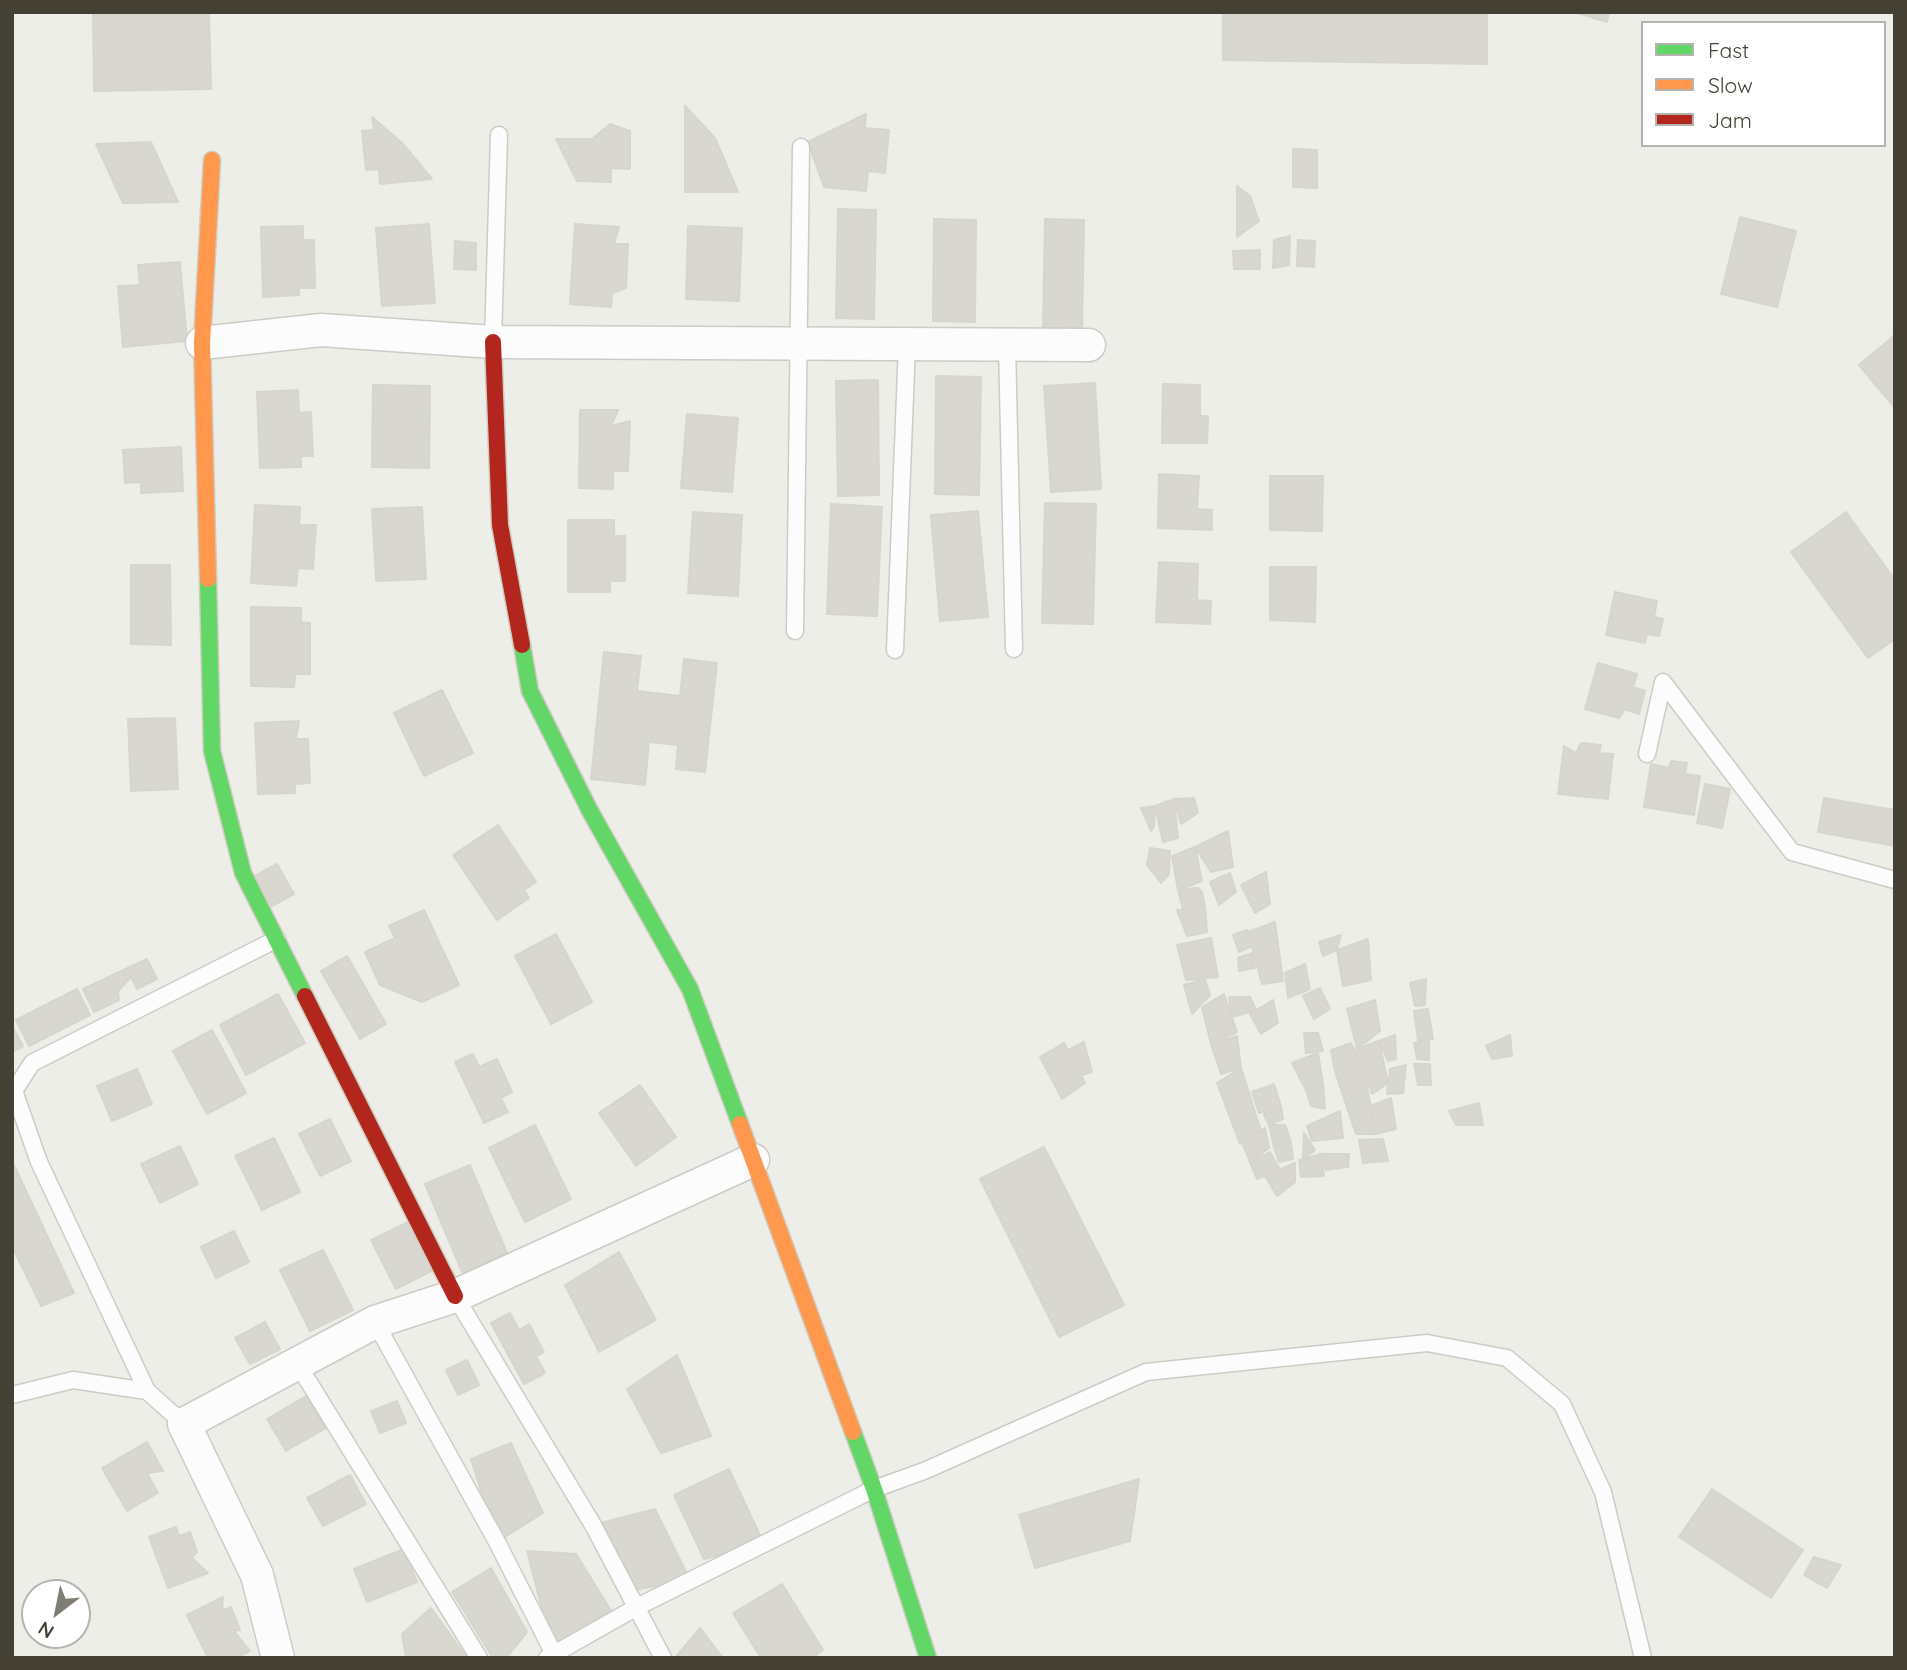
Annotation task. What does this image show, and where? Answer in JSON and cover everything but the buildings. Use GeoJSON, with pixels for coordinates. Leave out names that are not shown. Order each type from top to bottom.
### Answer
{"type":"FeatureCollection","features":[{"type":"Feature","properties":{"kind":"street"},"geometry":{"type":"LineString","coordinates":[[212,160],[202,343],[212,751],[243,873],[455,1296]]}},
{"type":"Feature","properties":{"kind":"street"},"geometry":{"type":"LineString","coordinates":[[202,343],[321,330],[493,342],[1089,345]]}},
{"type":"Feature","properties":{"kind":"street"},"geometry":{"type":"LineString","coordinates":[[493,342],[500,525],[530,691],[590,811],[690,989],[874,1489],[928,1658]]}},
{"type":"Feature","properties":{"kind":"street"},"geometry":{"type":"LineString","coordinates":[[278,1658],[257,1575],[184,1424],[375,1322],[455,1296],[753,1160]]}},
{"type":"Feature","properties":{"kind":"lane"},"geometry":{"type":"LineString","coordinates":[[493,342],[499,135]]}},
{"type":"Feature","properties":{"kind":"lane"},"geometry":{"type":"LineString","coordinates":[[794,631],[801,147]]}},
{"type":"Feature","properties":{"kind":"lane"},"geometry":{"type":"LineString","coordinates":[[895,650],[907,345]]}},
{"type":"Feature","properties":{"kind":"lane"},"geometry":{"type":"LineString","coordinates":[[1007,345],[1014,649]]}},
{"type":"Feature","properties":{"kind":"lane"},"geometry":{"type":"LineString","coordinates":[[1647,754],[1662,682],[1792,852],[1895,880]]}},
{"type":"Feature","properties":{"kind":"lane"},"geometry":{"type":"LineString","coordinates":[[184,1424],[147,1391],[39,1161],[14,1091],[32,1063],[277,939]]}},
{"type":"Feature","properties":{"kind":"lane"},"geometry":{"type":"LineString","coordinates":[[455,1296],[593,1525],[663,1658]]}},
{"type":"Feature","properties":{"kind":"lane"},"geometry":{"type":"LineString","coordinates":[[375,1322],[497,1542],[552,1657],[637,1607],[874,1489],[924,1471],[1146,1372],[1427,1343],[1507,1357],[1562,1404],[1603,1492],[1643,1658]]}},
{"type":"Feature","properties":{"kind":"lane"},"geometry":{"type":"LineString","coordinates":[[297,1363],[479,1658]]}},
{"type":"Feature","properties":{"kind":"lane"},"geometry":{"type":"LineString","coordinates":[[12,1395],[73,1380],[147,1391]]}},
{"type":"Feature","properties":{"kind":"traffic: fast"},"geometry":{"type":"LineString","coordinates":[[208,579],[212,751],[243,873],[305,996]]}},
{"type":"Feature","properties":{"kind":"traffic: fast"},"geometry":{"type":"LineString","coordinates":[[522,645],[530,691],[590,811],[690,989],[740,1124]]}},
{"type":"Feature","properties":{"kind":"traffic: fast"},"geometry":{"type":"LineString","coordinates":[[853,1432],[928,1658]]}},
{"type":"Feature","properties":{"kind":"traffic: slow"},"geometry":{"type":"LineString","coordinates":[[208,579],[202,343],[212,160]]}},
{"type":"Feature","properties":{"kind":"traffic: slow"},"geometry":{"type":"LineString","coordinates":[[740,1124],[853,1432]]}},
{"type":"Feature","properties":{"kind":"traffic: jam"},"geometry":{"type":"LineString","coordinates":[[493,342],[500,525],[522,645]]}},
{"type":"Feature","properties":{"kind":"traffic: jam"},"geometry":{"type":"LineString","coordinates":[[305,996],[455,1296]]}}]}
